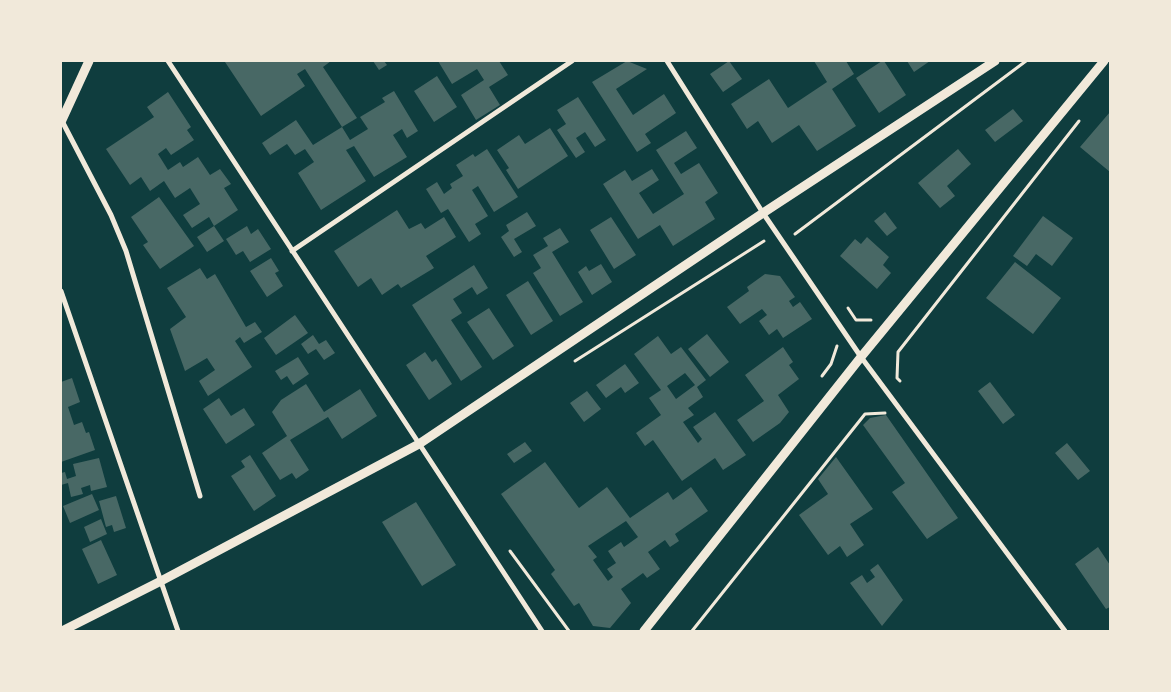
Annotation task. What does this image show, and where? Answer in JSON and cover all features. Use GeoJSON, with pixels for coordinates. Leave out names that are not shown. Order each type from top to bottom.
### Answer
{"type":"FeatureCollection","features":[{"type":"Feature","properties":{"kind":"street"},"geometry":{"type":"LineString","coordinates":[[89,61],[62,122],[111,215],[126,251],[200,496]]}},
{"type":"Feature","properties":{"kind":"street"},"geometry":{"type":"LineString","coordinates":[[168,61],[542,631]]}},
{"type":"Feature","properties":{"kind":"street"},"geometry":{"type":"LineString","coordinates":[[292,251],[572,61]]}},
{"type":"Feature","properties":{"kind":"street"},"geometry":{"type":"LineString","coordinates":[[667,61],[763,214],[861,356],[1065,631]]}},
{"type":"Feature","properties":{"kind":"street"},"geometry":{"type":"LineString","coordinates":[[62,631],[161,581],[419,444],[995,61]]}},
{"type":"Feature","properties":{"kind":"street"},"geometry":{"type":"LineString","coordinates":[[644,631],[861,356],[1104,61]]}},
{"type":"Feature","properties":{"kind":"street"},"geometry":{"type":"LineString","coordinates":[[61,290],[178,631]]}},
{"type":"Feature","properties":{"kind":"path"},"geometry":{"type":"LineString","coordinates":[[800,241],[794,233],[1026,61]]}},
{"type":"Feature","properties":{"kind":"path"},"geometry":{"type":"LineString","coordinates":[[903,386],[898,378],[898,352],[1080,120]]}},
{"type":"Feature","properties":{"kind":"path"},"geometry":{"type":"LineString","coordinates":[[575,362],[764,241],[769,249]]}},
{"type":"Feature","properties":{"kind":"path"},"geometry":{"type":"LineString","coordinates":[[845,304],[856,320],[872,320]]}},
{"type":"Feature","properties":{"kind":"path"},"geometry":{"type":"LineString","coordinates":[[819,380],[831,364],[837,344]]}},
{"type":"Feature","properties":{"kind":"path"},"geometry":{"type":"LineString","coordinates":[[692,631],[866,414],[894,412]]}},
{"type":"Feature","properties":{"kind":"path"},"geometry":{"type":"LineString","coordinates":[[505,545],[569,631]]}},
{"type":"Feature","properties":{"kind":"building"},"geometry":{"type":"Polygon","coordinates":[[[226,61],[331,61],[323,67],[357,118],[342,127],[305,69],[297,74],[305,86],[261,116],[226,61]]]}},
{"type":"Feature","properties":{"kind":"building"},"geometry":{"type":"Polygon","coordinates":[[[373,61],[384,61],[387,65],[379,70],[373,61]]]}},
{"type":"Feature","properties":{"kind":"building"},"geometry":{"type":"Polygon","coordinates":[[[438,61],[499,61],[508,75],[489,87],[500,105],[476,120],[461,95],[484,80],[477,69],[452,84],[438,61]]]}},
{"type":"Feature","properties":{"kind":"building"},"geometry":{"type":"Polygon","coordinates":[[[627,61],[647,69],[616,89],[633,115],[664,94],[676,113],[645,134],[651,143],[637,152],[592,82],[627,61]]]}},
{"type":"Feature","properties":{"kind":"building"},"geometry":{"type":"Polygon","coordinates":[[[729,61],[742,79],[723,92],[710,74],[729,61]]]}},
{"type":"Feature","properties":{"kind":"building"},"geometry":{"type":"Polygon","coordinates":[[[814,61],[846,61],[854,74],[832,89],[856,126],[817,151],[799,125],[772,143],[758,121],[747,129],[731,104],[769,79],[788,108],[827,82],[814,61]]]}},
{"type":"Feature","properties":{"kind":"building"},"geometry":{"type":"Polygon","coordinates":[[[884,61],[906,95],[879,113],[856,78],[884,61]]]}},
{"type":"Feature","properties":{"kind":"building"},"geometry":{"type":"Polygon","coordinates":[[[907,61],[930,61],[914,72],[907,61]]]}},
{"type":"Feature","properties":{"kind":"building"},"geometry":{"type":"Polygon","coordinates":[[[437,76],[457,107],[434,122],[414,91],[437,76]]]}},
{"type":"Feature","properties":{"kind":"building"},"geometry":{"type":"Polygon","coordinates":[[[394,91],[418,131],[407,138],[402,129],[393,135],[407,157],[374,177],[354,146],[346,150],[366,181],[321,210],[298,173],[314,162],[305,149],[295,155],[287,144],[270,155],[262,143],[296,120],[313,145],[342,127],[350,140],[368,129],[360,117],[385,102],[382,98],[394,91]]]}},
{"type":"Feature","properties":{"kind":"building"},"geometry":{"type":"Polygon","coordinates":[[[168,92],[191,127],[187,130],[194,140],[171,155],[166,148],[158,154],[168,170],[180,162],[183,167],[198,157],[210,175],[220,169],[231,184],[224,188],[238,210],[214,226],[209,217],[192,228],[183,215],[200,204],[190,188],[175,198],[164,181],[150,191],[141,177],[130,185],[106,149],[154,117],[147,107],[168,92]]]}},
{"type":"Feature","properties":{"kind":"building"},"geometry":{"type":"Polygon","coordinates":[[[578,97],[606,140],[595,147],[585,132],[576,138],[585,152],[576,158],[557,130],[566,124],[557,110],[578,97]]]}},
{"type":"Feature","properties":{"kind":"building"},"geometry":{"type":"Polygon","coordinates":[[[1013,109],[1023,121],[995,142],[985,130],[1013,109]]]}},
{"type":"Feature","properties":{"kind":"building"},"geometry":{"type":"Polygon","coordinates":[[[1110,112],[1110,172],[1080,147],[1110,112]]]}},
{"type":"Feature","properties":{"kind":"building"},"geometry":{"type":"Polygon","coordinates":[[[550,128],[568,156],[518,189],[506,170],[509,168],[497,150],[519,135],[525,144],[550,128]]]}},
{"type":"Feature","properties":{"kind":"building"},"geometry":{"type":"Polygon","coordinates":[[[686,131],[697,148],[674,163],[681,174],[699,163],[718,193],[705,202],[715,219],[673,246],[660,225],[638,239],[603,184],[625,170],[632,181],[652,169],[659,180],[639,193],[653,214],[684,194],[656,150],[686,131]]]}},
{"type":"Feature","properties":{"kind":"building"},"geometry":{"type":"Polygon","coordinates":[[[487,149],[518,197],[494,212],[478,186],[472,190],[488,216],[475,224],[481,234],[469,242],[448,209],[441,213],[426,189],[437,182],[444,194],[452,188],[450,184],[463,176],[456,165],[473,154],[475,157],[487,149]]]}},
{"type":"Feature","properties":{"kind":"building"},"geometry":{"type":"Polygon","coordinates":[[[958,149],[971,164],[947,186],[955,196],[940,208],[918,183],[958,149]]]}},
{"type":"Feature","properties":{"kind":"building"},"geometry":{"type":"Polygon","coordinates":[[[159,197],[194,246],[160,269],[143,245],[148,242],[131,217],[159,197]]]}},
{"type":"Feature","properties":{"kind":"building"},"geometry":{"type":"Polygon","coordinates":[[[397,210],[409,229],[421,223],[425,229],[444,217],[456,237],[426,256],[434,268],[401,288],[398,284],[382,295],[371,278],[358,287],[334,251],[397,210]]]}},
{"type":"Feature","properties":{"kind":"building"},"geometry":{"type":"Polygon","coordinates":[[[527,212],[536,226],[514,239],[522,252],[514,257],[501,237],[509,231],[506,225],[527,212]]]}},
{"type":"Feature","properties":{"kind":"building"},"geometry":{"type":"Polygon","coordinates":[[[885,212],[897,228],[887,236],[874,221],[885,212]]]}},
{"type":"Feature","properties":{"kind":"building"},"geometry":{"type":"Polygon","coordinates":[[[1043,216],[1073,238],[1052,266],[1036,254],[1027,266],[1013,256],[1043,216]]]}},
{"type":"Feature","properties":{"kind":"building"},"geometry":{"type":"Polygon","coordinates":[[[611,217],[636,255],[614,269],[590,230],[611,217]]]}},
{"type":"Feature","properties":{"kind":"building"},"geometry":{"type":"Polygon","coordinates":[[[214,226],[224,241],[207,252],[197,237],[214,226]]]}},
{"type":"Feature","properties":{"kind":"building"},"geometry":{"type":"Polygon","coordinates":[[[247,226],[251,234],[258,229],[271,249],[250,262],[243,251],[236,255],[226,239],[247,226]]]}},
{"type":"Feature","properties":{"kind":"building"},"geometry":{"type":"Polygon","coordinates":[[[560,228],[569,242],[552,252],[583,302],[560,316],[533,273],[541,268],[533,255],[548,246],[543,238],[560,228]]]}},
{"type":"Feature","properties":{"kind":"building"},"geometry":{"type":"Polygon","coordinates":[[[867,237],[889,257],[883,265],[891,273],[877,289],[840,256],[855,239],[861,244],[867,237]]]}},
{"type":"Feature","properties":{"kind":"building"},"geometry":{"type":"Polygon","coordinates":[[[271,258],[279,271],[275,273],[283,286],[267,297],[250,271],[271,258]]]}},
{"type":"Feature","properties":{"kind":"building"},"geometry":{"type":"Polygon","coordinates":[[[1015,262],[1061,298],[1033,334],[986,298],[1015,262]]]}},
{"type":"Feature","properties":{"kind":"building"},"geometry":{"type":"Polygon","coordinates":[[[601,264],[612,282],[592,295],[578,272],[586,266],[589,271],[601,264]]]}},
{"type":"Feature","properties":{"kind":"building"},"geometry":{"type":"Polygon","coordinates":[[[474,265],[488,288],[477,295],[472,287],[453,299],[462,313],[451,320],[482,367],[461,381],[412,305],[474,265]]]}},
{"type":"Feature","properties":{"kind":"building"},"geometry":{"type":"Polygon","coordinates":[[[200,268],[207,279],[215,274],[246,327],[255,322],[262,332],[244,343],[240,337],[235,341],[252,367],[208,396],[199,381],[215,370],[207,358],[185,371],[170,329],[186,317],[167,288],[200,268]]]}},
{"type":"Feature","properties":{"kind":"building"},"geometry":{"type":"Polygon","coordinates":[[[765,274],[780,276],[795,297],[789,301],[793,307],[800,302],[812,319],[783,338],[777,329],[769,335],[759,321],[767,315],[762,309],[740,324],[727,307],[749,291],[747,287],[765,274]]]}},
{"type":"Feature","properties":{"kind":"building"},"geometry":{"type":"Polygon","coordinates":[[[528,281],[553,321],[531,335],[506,295],[528,281]]]}},
{"type":"Feature","properties":{"kind":"building"},"geometry":{"type":"Polygon","coordinates":[[[489,308],[514,346],[493,360],[467,322],[489,308]]]}},
{"type":"Feature","properties":{"kind":"building"},"geometry":{"type":"Polygon","coordinates":[[[295,315],[308,333],[276,355],[264,338],[295,315]]]}},
{"type":"Feature","properties":{"kind":"building"},"geometry":{"type":"Polygon","coordinates":[[[707,334],[729,362],[710,377],[688,349],[707,334]]]}},
{"type":"Feature","properties":{"kind":"building"},"geometry":{"type":"Polygon","coordinates":[[[313,335],[319,344],[326,340],[335,353],[324,360],[316,349],[308,354],[301,344],[313,335]]]}},
{"type":"Feature","properties":{"kind":"building"},"geometry":{"type":"Polygon","coordinates":[[[658,336],[671,354],[681,347],[706,380],[697,387],[703,397],[688,408],[694,415],[683,422],[698,443],[702,439],[693,427],[715,412],[746,455],[723,470],[715,458],[682,481],[653,440],[645,446],[636,433],[661,415],[649,398],[661,390],[634,354],[658,336]],[[685,373],[667,386],[676,399],[695,385],[685,373]]]}},
{"type":"Feature","properties":{"kind":"building"},"geometry":{"type":"Polygon","coordinates":[[[783,347],[793,362],[789,365],[799,379],[778,395],[789,412],[780,423],[753,442],[737,420],[764,401],[745,375],[783,347]]]}},
{"type":"Feature","properties":{"kind":"building"},"geometry":{"type":"Polygon","coordinates":[[[425,352],[432,362],[436,359],[452,384],[429,400],[406,365],[425,352]]]}},
{"type":"Feature","properties":{"kind":"building"},"geometry":{"type":"Polygon","coordinates":[[[298,357],[309,374],[293,385],[287,376],[281,380],[275,371],[298,357]]]}},
{"type":"Feature","properties":{"kind":"building"},"geometry":{"type":"Polygon","coordinates":[[[625,364],[639,383],[625,393],[621,387],[606,398],[596,385],[625,364]]]}},
{"type":"Feature","properties":{"kind":"building"},"geometry":{"type":"Polygon","coordinates":[[[72,378],[80,402],[68,407],[74,425],[82,422],[86,433],[89,432],[95,450],[61,462],[61,382],[72,378]]]}},
{"type":"Feature","properties":{"kind":"building"},"geometry":{"type":"Polygon","coordinates":[[[990,382],[1015,415],[1003,424],[978,391],[990,382]]]}},
{"type":"Feature","properties":{"kind":"building"},"geometry":{"type":"Polygon","coordinates":[[[306,384],[324,412],[360,389],[377,416],[342,439],[328,417],[290,440],[309,470],[296,479],[292,473],[280,480],[262,453],[287,436],[272,412],[281,400],[306,384]]]}},
{"type":"Feature","properties":{"kind":"building"},"geometry":{"type":"Polygon","coordinates":[[[587,391],[601,409],[584,422],[570,403],[587,391]]]}},
{"type":"Feature","properties":{"kind":"building"},"geometry":{"type":"Polygon","coordinates":[[[219,398],[231,416],[244,408],[255,425],[226,444],[203,409],[219,398]]]}},
{"type":"Feature","properties":{"kind":"building"},"geometry":{"type":"Polygon","coordinates":[[[886,415],[958,518],[927,539],[892,492],[905,483],[863,425],[870,418],[886,415]]]}},
{"type":"Feature","properties":{"kind":"building"},"geometry":{"type":"Polygon","coordinates":[[[525,442],[532,451],[514,463],[507,454],[525,442]]]}},
{"type":"Feature","properties":{"kind":"building"},"geometry":{"type":"Polygon","coordinates":[[[1067,443],[1090,471],[1078,480],[1055,453],[1067,443]]]}},
{"type":"Feature","properties":{"kind":"building"},"geometry":{"type":"Polygon","coordinates":[[[250,455],[276,496],[254,511],[231,476],[245,467],[241,461],[250,455]]]}},
{"type":"Feature","properties":{"kind":"building"},"geometry":{"type":"Polygon","coordinates":[[[836,457],[873,509],[850,524],[864,545],[847,557],[840,546],[828,555],[799,515],[828,494],[818,479],[836,457]]]}},
{"type":"Feature","properties":{"kind":"building"},"geometry":{"type":"Polygon","coordinates":[[[99,458],[107,487],[91,491],[90,485],[81,488],[83,494],[71,497],[68,483],[61,485],[61,473],[65,472],[67,479],[76,476],[73,464],[99,458]]]}},
{"type":"Feature","properties":{"kind":"building"},"geometry":{"type":"Polygon","coordinates":[[[545,462],[579,508],[607,487],[630,518],[668,492],[673,500],[691,487],[708,511],[675,534],[679,541],[670,547],[665,540],[648,552],[660,569],[647,578],[643,573],[621,589],[631,603],[610,628],[593,626],[579,603],[574,606],[551,574],[555,570],[501,494],[545,462]],[[626,521],[588,546],[597,557],[593,560],[608,581],[613,577],[607,569],[616,563],[608,551],[621,542],[624,547],[638,537],[626,521]]]}},
{"type":"Feature","properties":{"kind":"building"},"geometry":{"type":"Polygon","coordinates":[[[92,494],[99,510],[70,523],[63,506],[92,494]]]}},
{"type":"Feature","properties":{"kind":"building"},"geometry":{"type":"Polygon","coordinates":[[[116,496],[126,528],[114,532],[112,525],[106,527],[99,501],[116,496]]]}},
{"type":"Feature","properties":{"kind":"building"},"geometry":{"type":"Polygon","coordinates":[[[416,502],[456,565],[422,586],[382,522],[416,502]]]}},
{"type":"Feature","properties":{"kind":"building"},"geometry":{"type":"Polygon","coordinates":[[[101,519],[107,534],[90,542],[84,527],[101,519]]]}},
{"type":"Feature","properties":{"kind":"building"},"geometry":{"type":"Polygon","coordinates":[[[101,540],[117,575],[98,584],[82,549],[101,540]]]}},
{"type":"Feature","properties":{"kind":"building"},"geometry":{"type":"Polygon","coordinates":[[[1098,547],[1110,565],[1110,607],[1106,609],[1075,564],[1098,547]]]}},
{"type":"Feature","properties":{"kind":"building"},"geometry":{"type":"Polygon","coordinates":[[[878,564],[903,600],[882,626],[850,583],[862,575],[867,583],[875,577],[870,570],[878,564]]]}}]}
